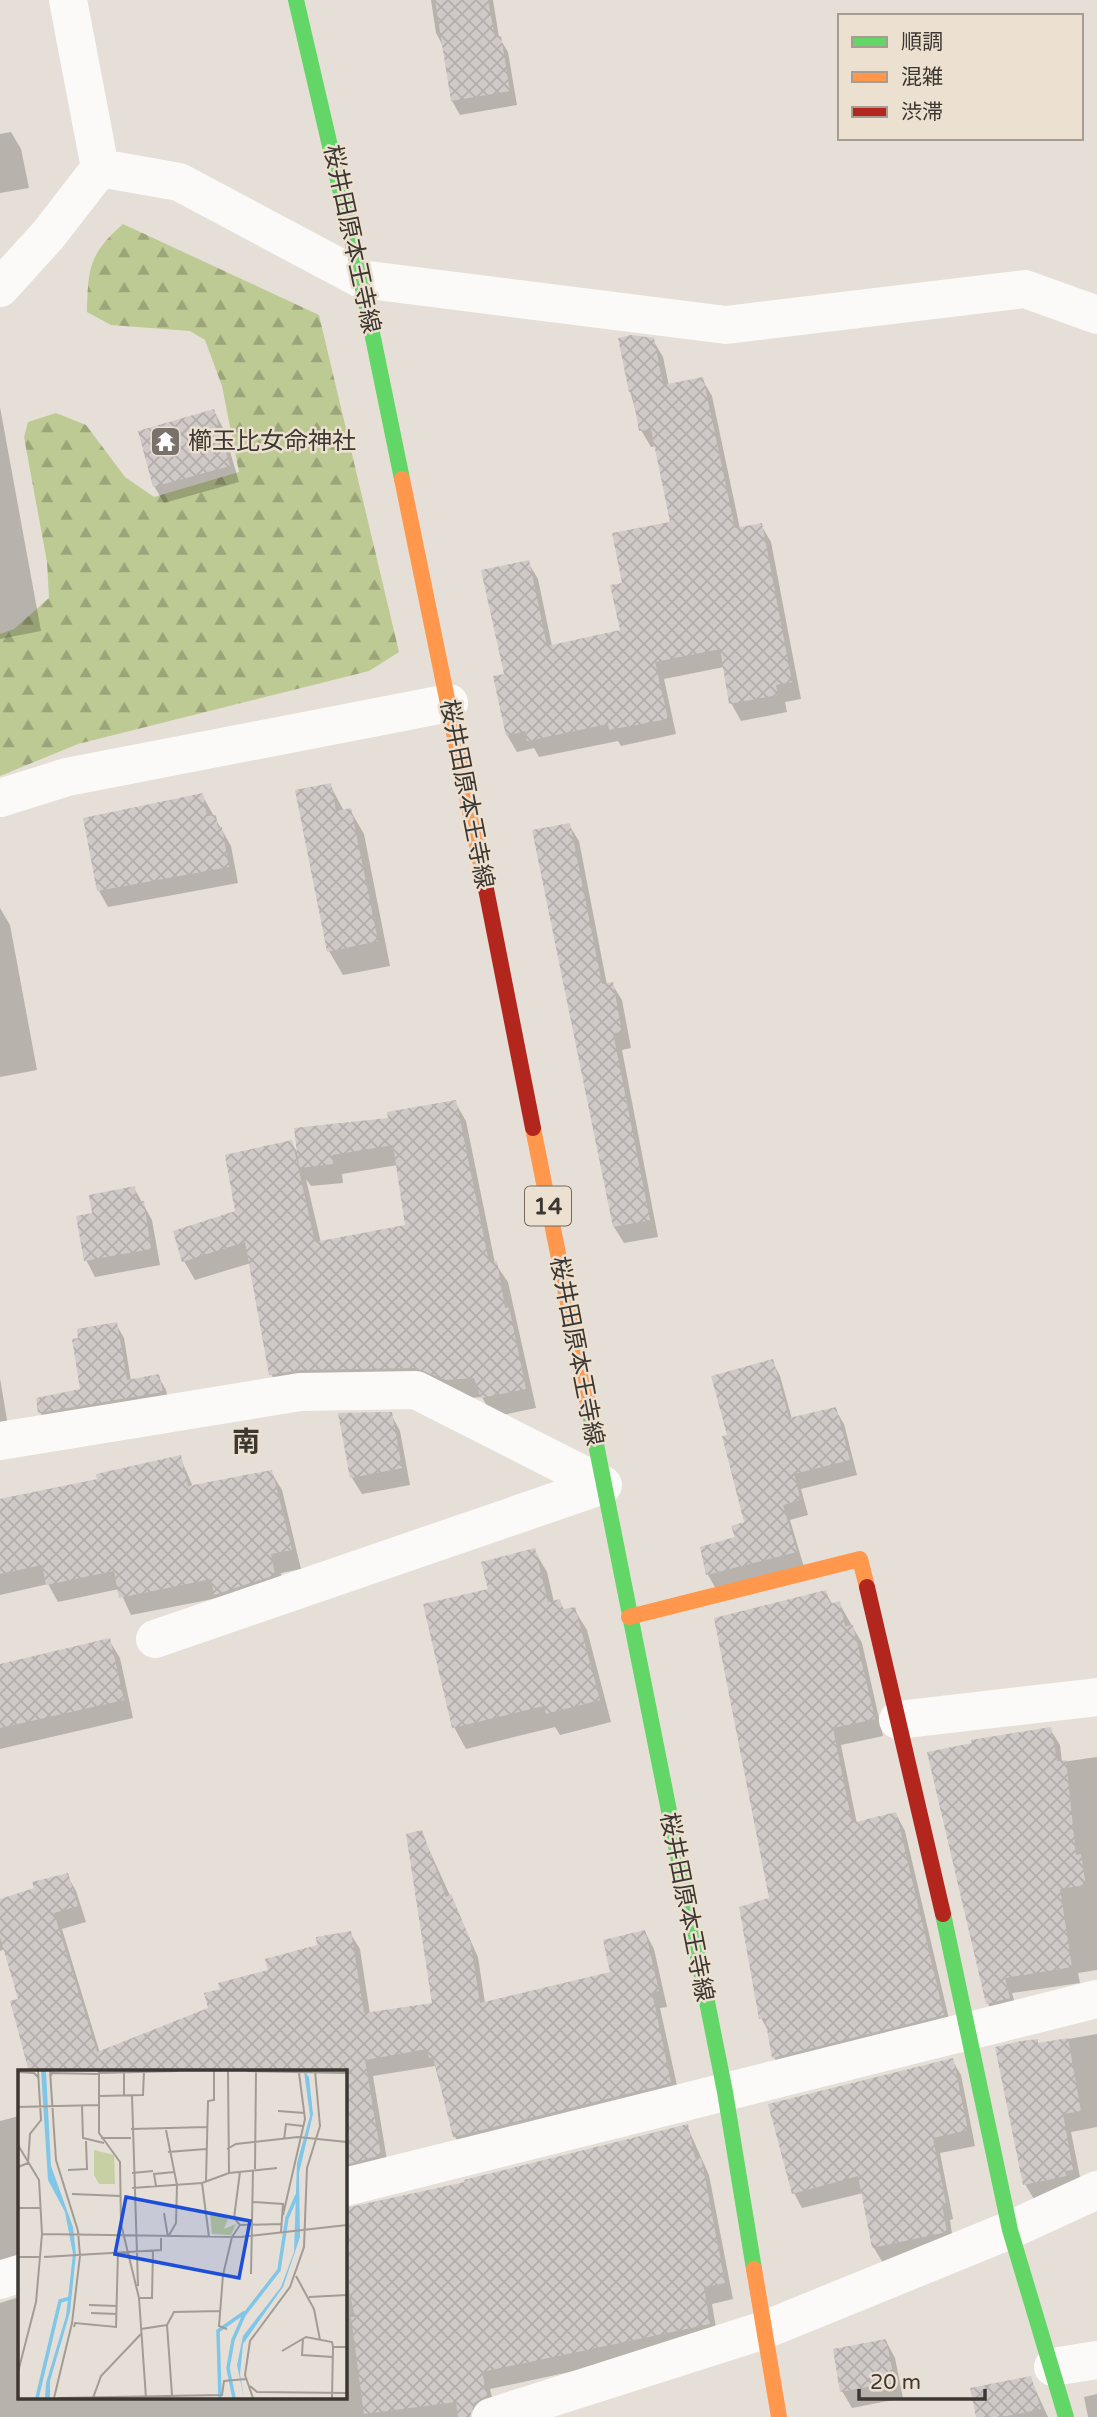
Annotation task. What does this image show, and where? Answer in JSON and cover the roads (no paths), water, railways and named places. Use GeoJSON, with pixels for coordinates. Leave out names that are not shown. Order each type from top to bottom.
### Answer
{"type":"FeatureCollection","features":[{"type":"Feature","properties":{"kind":"main road","name":"桜井田原本王寺線"},"geometry":{"type":"LineString","coordinates":[[296,0],[362,279],[449,703],[724,2092],[767,2329],[779,2417]]}},
{"type":"Feature","properties":{"kind":"main road"},"geometry":{"type":"LineString","coordinates":[[629,1617],[860,1559],[970,2032],[1010,2230],[1066,2417]]}},
{"type":"Feature","properties":{"kind":"street"},"geometry":{"type":"LineString","coordinates":[[0,288],[49,234],[100,168],[68,0]]}},
{"type":"Feature","properties":{"kind":"street"},"geometry":{"type":"LineString","coordinates":[[100,168],[179,182],[362,279],[726,325],[1025,289],[1097,315]]}},
{"type":"Feature","properties":{"kind":"street"},"geometry":{"type":"LineString","coordinates":[[0,798],[68,777],[449,703]]}},
{"type":"Feature","properties":{"kind":"street"},"geometry":{"type":"LineString","coordinates":[[0,1441],[300,1392],[416,1390],[603,1485]]}},
{"type":"Feature","properties":{"kind":"street"},"geometry":{"type":"LineString","coordinates":[[155,1639],[603,1485]]}},
{"type":"Feature","properties":{"kind":"street"},"geometry":{"type":"LineString","coordinates":[[898,1720],[1097,1697]]}},
{"type":"Feature","properties":{"kind":"street"},"geometry":{"type":"LineString","coordinates":[[346,2187],[1097,1999]]}},
{"type":"Feature","properties":{"kind":"street"},"geometry":{"type":"LineString","coordinates":[[491,2417],[767,2329],[1010,2230],[1097,2190]]}},
{"type":"Feature","properties":{"kind":"street"},"geometry":{"type":"LineString","coordinates":[[0,2280],[18,2274]]}},
{"type":"Feature","properties":{"kind":"street"},"geometry":{"type":"LineString","coordinates":[[1053,2367],[1097,2360]]}},
{"type":"Feature","properties":{"kind":"place","name":"櫛玉比女命神社"},"geometry":{"type":"Point","coordinates":[165,441]}},
{"type":"Feature","properties":{"kind":"district","name":"南"},"geometry":{"type":"Point","coordinates":[246,1441]}}]}
